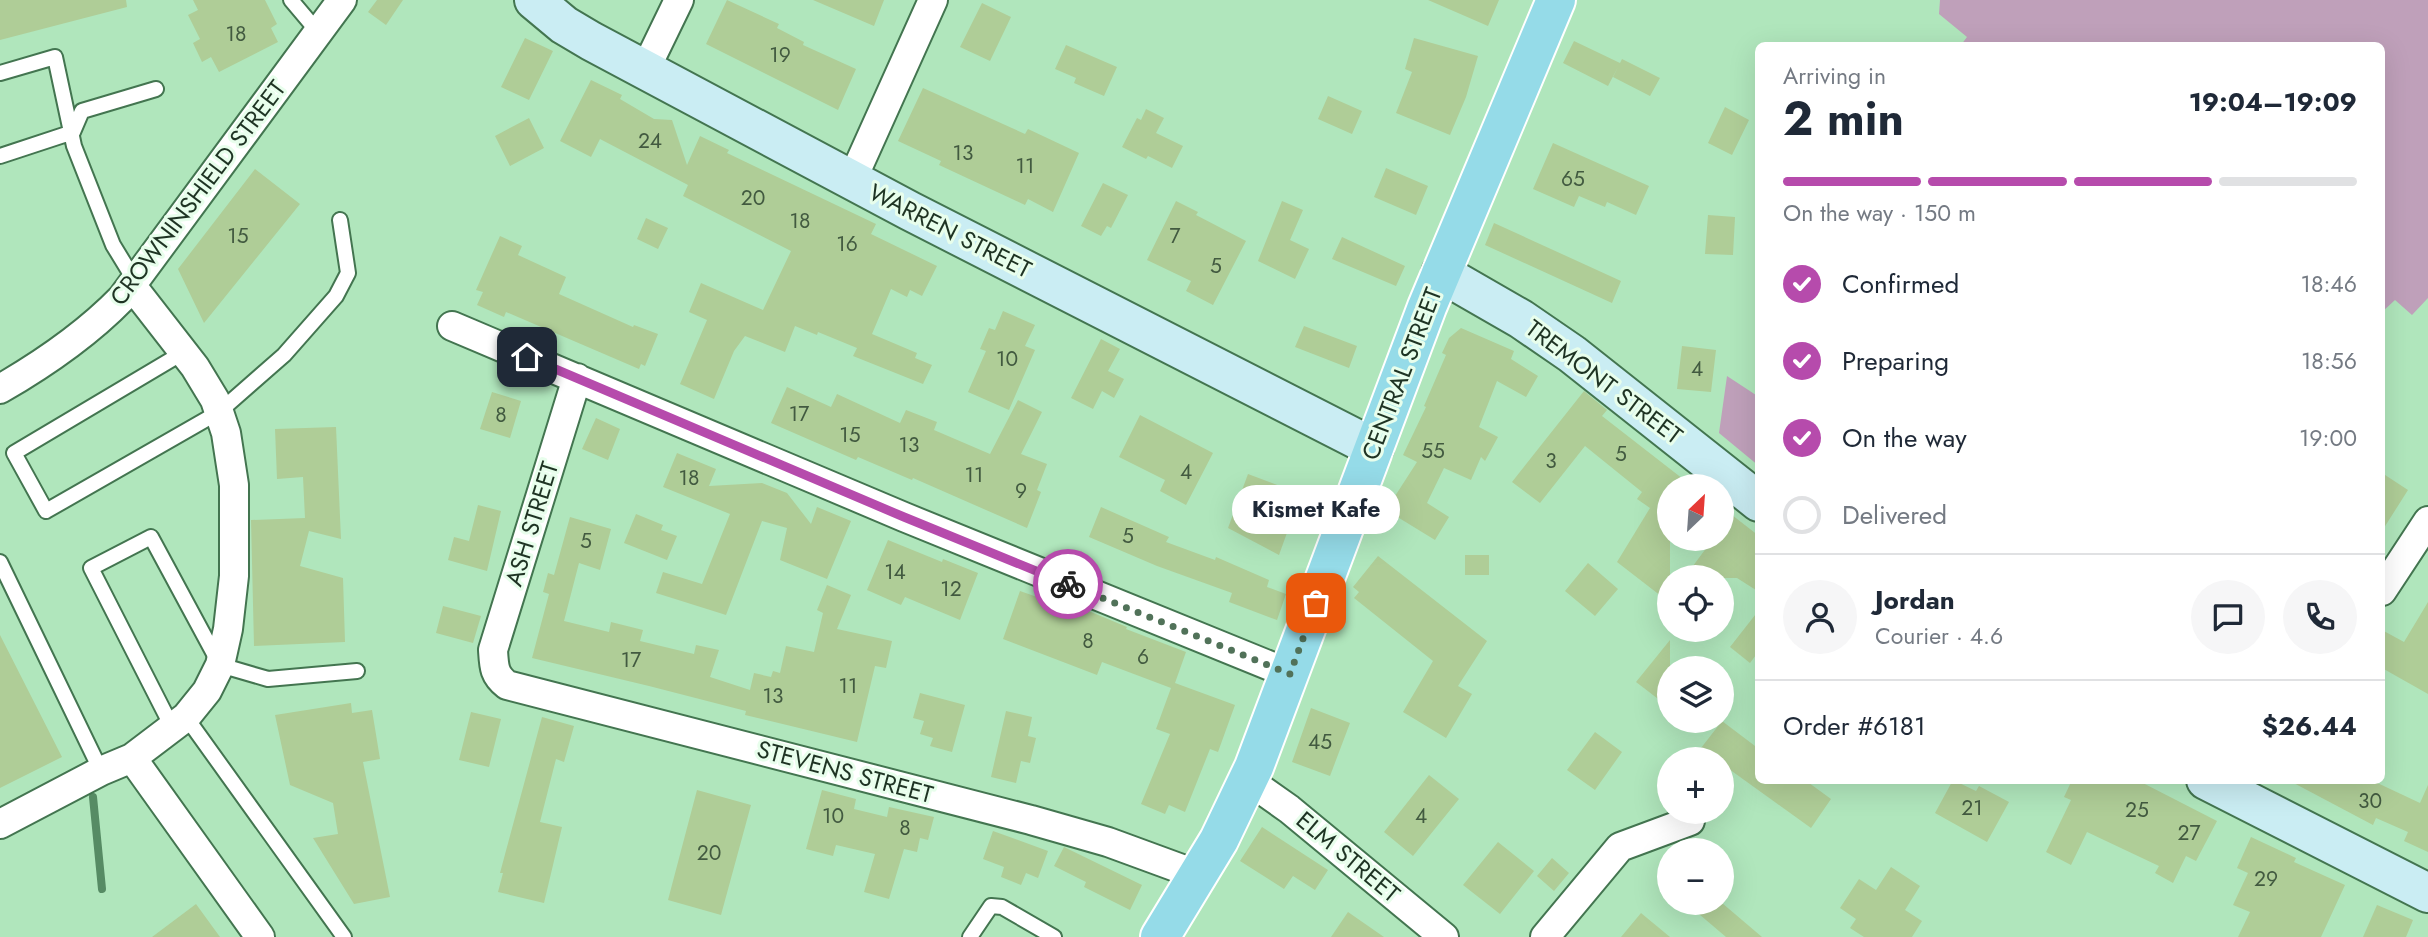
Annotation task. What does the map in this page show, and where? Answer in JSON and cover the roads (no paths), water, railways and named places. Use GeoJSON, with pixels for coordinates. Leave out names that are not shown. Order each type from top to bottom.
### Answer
{"type":"FeatureCollection","features":[{"type":"Feature","properties":{"kind":"main road","name":"CENTRAL STREET"},"geometry":{"type":"LineString","coordinates":[[1160,937],[1232,815],[1248,780],[1441,273],[1556,0]]}},
{"type":"Feature","properties":{"kind":"street","name":"CROWNINSHIELD STREET"},"geometry":{"type":"LineString","coordinates":[[2,381],[62,351],[85,334],[122,298],[342,0]]}},
{"type":"Feature","properties":{"kind":"street","name":"WARREN STREET"},"geometry":{"type":"LineString","coordinates":[[534,0],[564,25],[645,70],[852,180],[1374,448]]}},
{"type":"Feature","properties":{"kind":"street"},"geometry":{"type":"LineString","coordinates":[[645,70],[679,0]]}},
{"type":"Feature","properties":{"kind":"street"},"geometry":{"type":"LineString","coordinates":[[852,180],[933,0]]}},
{"type":"Feature","properties":{"kind":"street","name":"TREMONT STREET"},"geometry":{"type":"LineString","coordinates":[[1441,273],[1521,319],[1572,354],[1755,499]]}},
{"type":"Feature","properties":{"kind":"street"},"geometry":{"type":"LineString","coordinates":[[0,824],[101,771],[132,758],[179,722],[207,691],[220,665],[228,629],[234,563],[234,485],[226,433],[215,400],[184,352],[133,283]]}},
{"type":"Feature","properties":{"kind":"street"},"geometry":{"type":"LineString","coordinates":[[452,326],[904,517],[1290,674]]}},
{"type":"Feature","properties":{"kind":"street","name":"ASH STREET"},"geometry":{"type":"LineString","coordinates":[[494,671],[493,650],[577,378]]}},
{"type":"Feature","properties":{"kind":"street"},"geometry":{"type":"LineString","coordinates":[[2385,586],[2428,521]]}},
{"type":"Feature","properties":{"kind":"street","name":"STEVENS STREET"},"geometry":{"type":"LineString","coordinates":[[494,671],[507,685],[529,692],[1031,820],[1108,842],[1198,875]]}},
{"type":"Feature","properties":{"kind":"street"},"geometry":{"type":"LineString","coordinates":[[132,758],[260,937]]}},
{"type":"Feature","properties":{"kind":"street","name":"ELM STREET"},"geometry":{"type":"LineString","coordinates":[[1248,780],[1289,808],[1416,927],[1444,937]]}},
{"type":"Feature","properties":{"kind":"street"},"geometry":{"type":"LineString","coordinates":[[2224,784],[2251,790],[2428,893]]}},
{"type":"Feature","properties":{"kind":"street"},"geometry":{"type":"LineString","coordinates":[[1545,937],[1620,847],[1682,824]]}},
{"type":"Feature","properties":{"kind":"lane"},"geometry":{"type":"LineString","coordinates":[[291,0],[318,32]]}},
{"type":"Feature","properties":{"kind":"lane"},"geometry":{"type":"LineString","coordinates":[[0,73],[55,57],[74,146],[114,245],[133,283]]}},
{"type":"Feature","properties":{"kind":"lane"},"geometry":{"type":"LineString","coordinates":[[0,156],[73,132],[82,111],[156,89]]}},
{"type":"Feature","properties":{"kind":"lane"},"geometry":{"type":"LineString","coordinates":[[184,352],[14,453],[46,511],[219,412],[284,355],[336,296],[348,273],[340,220]]}},
{"type":"Feature","properties":{"kind":"lane"},"geometry":{"type":"LineString","coordinates":[[344,937],[179,722],[91,568],[151,537],[220,665],[268,679],[357,671]]}},
{"type":"Feature","properties":{"kind":"lane"},"geometry":{"type":"LineString","coordinates":[[0,562],[101,771]]}},
{"type":"Feature","properties":{"kind":"lane"},"geometry":{"type":"LineString","coordinates":[[970,937],[991,906],[1002,907],[1054,937]]}},
{"type":"Feature","properties":{"kind":"waterway"},"geometry":{"type":"LineString","coordinates":[[93,797],[102,889]]}},
{"type":"Feature","properties":{"kind":"place","name":"Kismet Kafe"},"geometry":{"type":"Point","coordinates":[1316,603]}}]}
